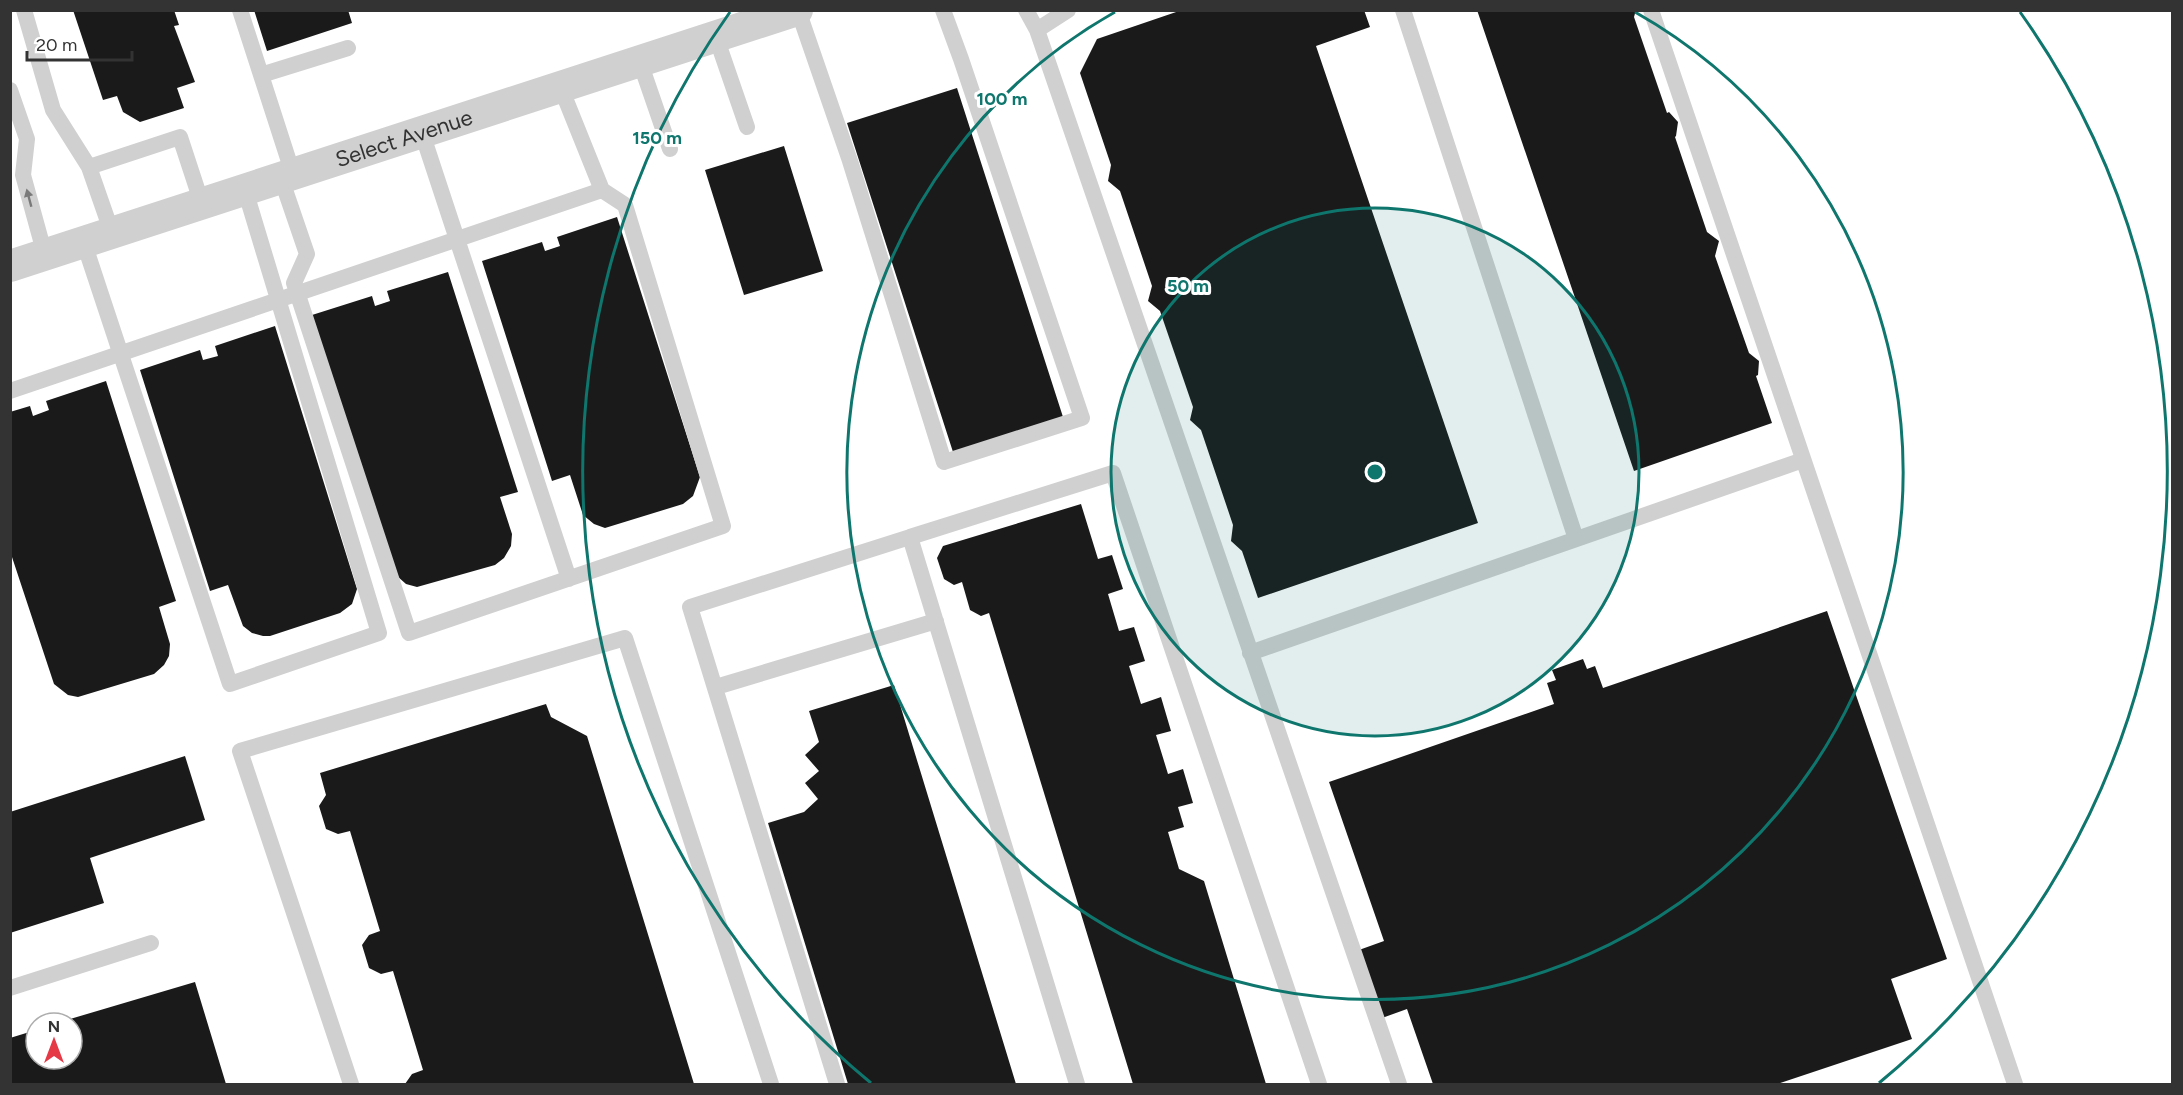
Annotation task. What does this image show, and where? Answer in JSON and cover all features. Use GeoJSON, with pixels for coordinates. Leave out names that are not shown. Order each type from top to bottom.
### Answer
{"type":"FeatureCollection","features":[{"type":"Feature","properties":{"kind":"street","name":"Select Avenue"},"geometry":{"type":"LineString","coordinates":[[10,266],[92,237],[202,204],[797,10]]}},
{"type":"Feature","properties":{"kind":"lane"},"geometry":{"type":"LineString","coordinates":[[24,10],[53,110],[88,167],[92,237],[120,353],[230,684],[379,633],[245,190]]}},
{"type":"Feature","properties":{"kind":"lane"},"geometry":{"type":"LineString","coordinates":[[240,10],[261,75],[307,254],[294,283],[409,633],[723,526],[625,206],[602,190],[561,87]]}},
{"type":"Feature","properties":{"kind":"lane"},"geometry":{"type":"LineString","coordinates":[[797,10],[850,161],[944,462],[1082,418],[962,59],[943,10]]}},
{"type":"Feature","properties":{"kind":"lane"},"geometry":{"type":"LineString","coordinates":[[1026,10],[1037,30],[1399,1084]]}},
{"type":"Feature","properties":{"kind":"lane"},"geometry":{"type":"LineString","coordinates":[[1037,30],[1068,10]]}},
{"type":"Feature","properties":{"kind":"lane"},"geometry":{"type":"LineString","coordinates":[[1403,10],[1576,539]]}},
{"type":"Feature","properties":{"kind":"lane"},"geometry":{"type":"LineString","coordinates":[[1651,10],[2015,1084]]}},
{"type":"Feature","properties":{"kind":"lane"},"geometry":{"type":"LineString","coordinates":[[716,37],[747,127]]}},
{"type":"Feature","properties":{"kind":"lane"},"geometry":{"type":"LineString","coordinates":[[261,75],[348,48]]}},
{"type":"Feature","properties":{"kind":"lane"},"geometry":{"type":"LineString","coordinates":[[640,62],[670,149]]}},
{"type":"Feature","properties":{"kind":"lane"},"geometry":{"type":"LineString","coordinates":[[10,90],[27,139],[23,175],[45,255]]}},
{"type":"Feature","properties":{"kind":"lane"},"geometry":{"type":"LineString","coordinates":[[422,133],[568,579]]}},
{"type":"Feature","properties":{"kind":"lane"},"geometry":{"type":"LineString","coordinates":[[88,167],[180,137],[202,204]]}},
{"type":"Feature","properties":{"kind":"lane"},"geometry":{"type":"LineString","coordinates":[[10,391],[602,190]]}},
{"type":"Feature","properties":{"kind":"lane"},"geometry":{"type":"LineString","coordinates":[[1250,653],[1803,459]]}},
{"type":"Feature","properties":{"kind":"lane"},"geometry":{"type":"LineString","coordinates":[[837,1084],[690,607],[1113,473],[1319,1084]]}},
{"type":"Feature","properties":{"kind":"lane"},"geometry":{"type":"LineString","coordinates":[[910,537],[1077,1084]]}},
{"type":"Feature","properties":{"kind":"lane"},"geometry":{"type":"LineString","coordinates":[[716,687],[936,621]]}},
{"type":"Feature","properties":{"kind":"lane"},"geometry":{"type":"LineString","coordinates":[[351,1084],[240,751],[626,638],[771,1084]]}},
{"type":"Feature","properties":{"kind":"lane"},"geometry":{"type":"LineString","coordinates":[[10,988],[151,943]]}},
{"type":"Feature","properties":{"kind":"building"},"geometry":{"type":"Polygon","coordinates":[[[73,10],[174,10],[179,25],[174,26],[195,82],[177,88],[184,108],[140,122],[123,112],[117,96],[103,100],[73,10]]]}},
{"type":"Feature","properties":{"kind":"building"},"geometry":{"type":"Polygon","coordinates":[[[254,10],[348,10],[352,23],[267,51],[254,10]]]}},
{"type":"Feature","properties":{"kind":"building"},"geometry":{"type":"Polygon","coordinates":[[[1182,10],[1364,10],[1370,27],[1316,46],[1478,523],[1258,598],[1242,551],[1231,541],[1233,525],[1201,430],[1190,420],[1193,407],[1160,311],[1148,301],[1152,286],[1120,191],[1108,181],[1111,165],[1080,73],[1097,39],[1182,10]]]}},
{"type":"Feature","properties":{"kind":"building"},"geometry":{"type":"Polygon","coordinates":[[[1477,10],[1636,10],[1634,17],[1667,113],[1669,112],[1678,122],[1675,137],[1707,232],[1719,241],[1715,256],[1749,353],[1759,361],[1756,376],[1772,423],[1634,471],[1477,10]]]}},
{"type":"Feature","properties":{"kind":"building"},"geometry":{"type":"Polygon","coordinates":[[[957,88],[1063,417],[953,452],[847,123],[957,88]]]}},
{"type":"Feature","properties":{"kind":"building"},"geometry":{"type":"Polygon","coordinates":[[[784,146],[823,271],[744,295],[705,170],[784,146]]]}},
{"type":"Feature","properties":{"kind":"building"},"geometry":{"type":"Polygon","coordinates":[[[617,217],[700,477],[693,496],[683,504],[605,528],[594,524],[583,515],[570,475],[552,481],[482,261],[542,242],[545,251],[560,246],[557,237],[617,217]]]}},
{"type":"Feature","properties":{"kind":"building"},"geometry":{"type":"Polygon","coordinates":[[[448,272],[518,492],[500,497],[512,534],[511,546],[504,558],[495,565],[417,587],[406,584],[397,576],[312,315],[372,296],[375,306],[390,301],[387,291],[448,272]]]}},
{"type":"Feature","properties":{"kind":"building"},"geometry":{"type":"Polygon","coordinates":[[[275,326],[357,589],[352,604],[340,613],[270,636],[263,636],[252,633],[243,626],[228,585],[210,591],[140,370],[200,350],[203,360],[218,356],[215,346],[275,326]]]}},
{"type":"Feature","properties":{"kind":"building"},"geometry":{"type":"Polygon","coordinates":[[[106,381],[176,601],[159,607],[170,644],[169,656],[164,665],[154,674],[78,697],[68,695],[54,684],[10,551],[10,412],[30,406],[33,416],[49,410],[46,401],[106,381]]]}},
{"type":"Feature","properties":{"kind":"building"},"geometry":{"type":"Polygon","coordinates":[[[1081,504],[1098,559],[1112,555],[1123,589],[1108,594],[1119,631],[1134,627],[1145,661],[1129,666],[1141,704],[1161,697],[1171,731],[1156,735],[1168,774],[1183,769],[1193,803],[1178,807],[1184,827],[1168,832],[1179,869],[1204,881],[1266,1084],[1133,1084],[989,613],[981,616],[970,610],[962,582],[954,585],[944,579],[937,558],[943,546],[1081,504]]]}},
{"type":"Feature","properties":{"kind":"building"},"geometry":{"type":"Polygon","coordinates":[[[1827,611],[1947,959],[1891,979],[1912,1039],[1777,1084],[1433,1084],[1407,1009],[1382,1018],[1359,950],[1384,941],[1329,782],[1554,704],[1547,683],[1556,680],[1552,670],[1583,659],[1587,669],[1595,666],[1603,688],[1827,611]]]}},
{"type":"Feature","properties":{"kind":"building"},"geometry":{"type":"Polygon","coordinates":[[[894,685],[1016,1084],[848,1084],[768,823],[804,812],[818,799],[805,783],[819,771],[805,755],[819,742],[809,711],[894,685]]]}},
{"type":"Feature","properties":{"kind":"building"},"geometry":{"type":"Polygon","coordinates":[[[546,704],[551,717],[587,736],[694,1084],[405,1084],[412,1074],[423,1070],[393,971],[381,974],[369,968],[362,945],[369,935],[380,931],[350,831],[338,834],[326,829],[319,806],[326,795],[320,773],[546,704]]]}},
{"type":"Feature","properties":{"kind":"building"},"geometry":{"type":"Polygon","coordinates":[[[185,756],[205,820],[90,858],[104,903],[10,933],[10,812],[185,756]]]}},
{"type":"Feature","properties":{"kind":"building"},"geometry":{"type":"Polygon","coordinates":[[[195,982],[226,1084],[10,1084],[10,1038],[24,1034],[24,1071],[84,1071],[84,1015],[195,982]]]}}]}
